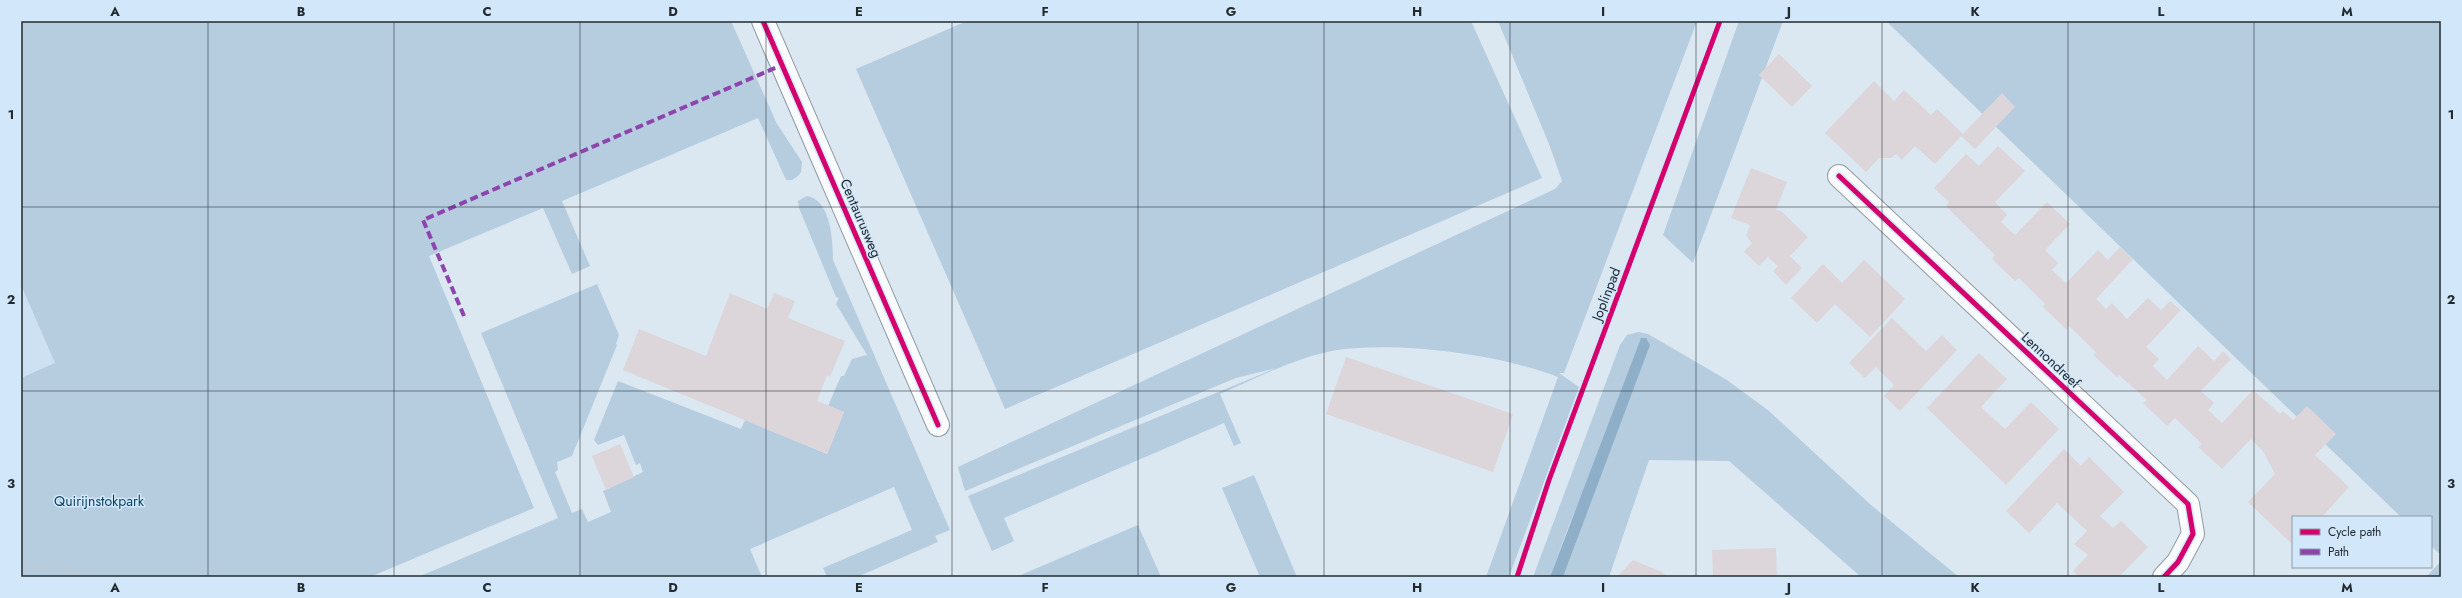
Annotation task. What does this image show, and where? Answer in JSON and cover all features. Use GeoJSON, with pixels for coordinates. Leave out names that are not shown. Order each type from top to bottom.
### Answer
{"type":"FeatureCollection","features":[{"type":"Feature","properties":{"kind":"street","name":"Centaurusweg"},"geometry":{"type":"LineString","coordinates":[[763,21],[938,426]]}},
{"type":"Feature","properties":{"kind":"street","name":"Lennondreef"},"geometry":{"type":"LineString","coordinates":[[1839,176],[2188,504],[2193,534],[2178,562],[2164,577]]}},
{"type":"Feature","properties":{"kind":"path"},"geometry":{"type":"LineString","coordinates":[[21,570],[47,564],[63,567],[82,577]]}},
{"type":"Feature","properties":{"kind":"shaded area"},"geometry":{"type":"Polygon","coordinates":[[[21,199],[97,362],[21,394],[21,199]]]}},
{"type":"Feature","properties":{"kind":"shaded area"},"geometry":{"type":"Polygon","coordinates":[[[1641,338],[1646,338],[1650,345],[1563,577],[1550,577],[1641,338]]]}},
{"type":"Feature","properties":{"kind":"green space","name":"Quirijnstokpark"},"geometry":{"type":"Polygon","coordinates":[[[21,21],[731,21],[777,124],[802,162],[801,172],[792,180],[786,180],[758,118],[562,201],[590,266],[572,274],[543,208],[429,256],[534,508],[370,577],[21,577],[21,378],[55,363],[21,285],[21,21]]]}},
{"type":"Feature","properties":{"kind":"green space"},"geometry":{"type":"Polygon","coordinates":[[[967,21],[1471,21],[1542,178],[1005,409],[856,69],[967,21]]]}},
{"type":"Feature","properties":{"kind":"green space"},"geometry":{"type":"Polygon","coordinates":[[[1498,21],[1697,21],[1564,373],[1559,373],[1579,387],[1509,577],[1486,577],[1558,377],[1508,362],[1479,356],[1389,347],[1337,350],[1322,353],[1277,369],[1220,394],[1241,443],[1234,446],[1224,423],[1004,518],[1014,541],[992,551],[968,496],[1276,368],[1236,378],[965,491],[958,467],[1555,189],[1562,181],[1549,144],[1498,21]]]}},
{"type":"Feature","properties":{"kind":"green space"},"geometry":{"type":"Polygon","coordinates":[[[1739,21],[1783,21],[1693,263],[1663,235],[1739,21]]]}},
{"type":"Feature","properties":{"kind":"green space"},"geometry":{"type":"Polygon","coordinates":[[[1886,21],[2441,21],[2441,555],[2432,547],[2432,516],[2400,516],[1886,21]]]}},
{"type":"Feature","properties":{"kind":"green space"},"geometry":{"type":"Polygon","coordinates":[[[807,196],[815,199],[826,213],[831,232],[833,260],[950,530],[935,536],[938,542],[857,577],[827,577],[823,568],[912,530],[894,487],[750,549],[762,577],[418,577],[558,518],[481,333],[597,284],[619,335],[617,345],[572,456],[557,462],[558,470],[555,472],[572,513],[582,509],[588,522],[611,512],[603,491],[643,472],[640,463],[636,465],[624,435],[598,445],[594,440],[618,381],[741,429],[745,420],[827,454],[844,412],[828,406],[841,376],[844,376],[852,359],[867,355],[836,304],[839,298],[836,297],[799,208],[798,201],[807,196]]]}},
{"type":"Feature","properties":{"kind":"green space"},"geometry":{"type":"Polygon","coordinates":[[[1639,332],[1648,334],[1727,380],[1769,411],[1871,505],[1959,577],[1861,577],[1729,461],[1649,460],[1609,577],[1563,577],[1649,342],[1569,525],[1550,577],[1533,577],[1620,345],[1627,335],[1639,332]]]}},
{"type":"Feature","properties":{"kind":"green space"},"geometry":{"type":"Polygon","coordinates":[[[1254,475],[1297,577],[1260,577],[1222,488],[1254,475]]]}},
{"type":"Feature","properties":{"kind":"green space"},"geometry":{"type":"Polygon","coordinates":[[[1138,525],[1161,577],[1016,577],[1138,525]]]}},
{"type":"Feature","properties":{"kind":"green space"},"geometry":{"type":"Polygon","coordinates":[[[2441,561],[2441,577],[2426,577],[2441,561]]]}},
{"type":"Feature","properties":{"kind":"building"},"geometry":{"type":"Polygon","coordinates":[[[1779,54],[1812,86],[1792,107],[1759,75],[1779,54]]]}},
{"type":"Feature","properties":{"kind":"building"},"geometry":{"type":"Polygon","coordinates":[[[1874,81],[1894,101],[1904,90],[1931,115],[1937,109],[1963,134],[2002,93],[2015,107],[1975,149],[1961,136],[1935,164],[1915,146],[1902,160],[1896,154],[1891,158],[1879,158],[1866,172],[1825,133],[1874,81]]]}},
{"type":"Feature","properties":{"kind":"building"},"geometry":{"type":"Polygon","coordinates":[[[1998,146],[2025,171],[1995,202],[2007,215],[2001,222],[2015,235],[2047,202],[2070,224],[2045,250],[2058,263],[2052,270],[2066,283],[2098,250],[2108,260],[2120,247],[2133,259],[2096,299],[2106,309],[2112,303],[2127,319],[2148,298],[2161,310],[2170,301],[2181,310],[2146,347],[2159,359],[2153,366],[2167,380],[2198,346],[2214,361],[2223,351],[2231,359],[2201,391],[2214,403],[2208,410],[2222,423],[2253,390],[2280,414],[2283,411],[2293,420],[2307,406],[2336,434],[2315,455],[2349,487],[2323,516],[2292,516],[2292,544],[2248,502],[2275,474],[2263,451],[2251,439],[2222,469],[2198,447],[2202,444],[2175,418],[2167,426],[2143,403],[2147,400],[2119,375],[2117,377],[2093,355],[2096,352],[2069,326],[2066,329],[2043,307],[2045,304],[2019,278],[2015,281],[1992,259],[1995,255],[1946,206],[1949,202],[1934,188],[1966,154],[1979,166],[1998,146]]]}},
{"type":"Feature","properties":{"kind":"building"},"geometry":{"type":"Polygon","coordinates":[[[1751,168],[1787,182],[1776,210],[1781,211],[1808,237],[1790,256],[1802,268],[1786,285],[1773,271],[1778,266],[1768,257],[1759,266],[1744,252],[1752,243],[1746,236],[1750,225],[1731,218],[1751,168]]]}},
{"type":"Feature","properties":{"kind":"building"},"geometry":{"type":"Polygon","coordinates":[[[1864,260],[1905,299],[1870,337],[1835,304],[1817,323],[1791,298],[1823,264],[1842,283],[1864,260]]]}},
{"type":"Feature","properties":{"kind":"building"},"geometry":{"type":"Polygon","coordinates":[[[730,293],[767,309],[774,293],[795,301],[788,318],[845,341],[830,377],[827,375],[817,401],[844,412],[827,454],[623,370],[639,329],[706,356],[730,293]]]}},
{"type":"Feature","properties":{"kind":"building"},"geometry":{"type":"Polygon","coordinates":[[[1892,318],[1926,351],[1942,335],[1957,350],[1900,411],[1884,396],[1894,385],[1876,367],[1865,378],[1849,363],[1892,318]]]}},
{"type":"Feature","properties":{"kind":"building"},"geometry":{"type":"Polygon","coordinates":[[[1979,353],[2007,379],[1981,407],[2005,429],[2031,402],[2059,429],[2006,485],[1927,408],[1979,353]]]}},
{"type":"Feature","properties":{"kind":"building"},"geometry":{"type":"Polygon","coordinates":[[[1346,357],[1513,414],[1493,472],[1326,414],[1346,357]]]}},
{"type":"Feature","properties":{"kind":"building"},"geometry":{"type":"Polygon","coordinates":[[[620,444],[634,477],[606,490],[592,456],[620,444]]]}},
{"type":"Feature","properties":{"kind":"building"},"geometry":{"type":"Polygon","coordinates":[[[2064,449],[2081,466],[2089,457],[2124,492],[2100,516],[2113,528],[2121,521],[2148,547],[2119,577],[2079,577],[2073,571],[2088,555],[2074,544],[2087,531],[2057,503],[2029,533],[2006,511],[2064,449]]]}},
{"type":"Feature","properties":{"kind":"building"},"geometry":{"type":"Polygon","coordinates":[[[1776,548],[1777,577],[1713,577],[1712,550],[1776,548]]]}},
{"type":"Feature","properties":{"kind":"building"},"geometry":{"type":"Polygon","coordinates":[[[1633,560],[1662,572],[1668,577],[1617,577],[1633,560]]]}},
{"type":"Feature","properties":{"kind":"marked path"},"geometry":{"type":"LineString","coordinates":[[464,316],[423,220],[782,65]]}},
{"type":"Feature","properties":{"kind":"cycle path"},"geometry":{"type":"LineString","coordinates":[[763,21],[938,425]]}},
{"type":"Feature","properties":{"kind":"cycle path","name":"Joplinpad"},"geometry":{"type":"LineString","coordinates":[[1517,577],[1549,480],[1720,21]]}},
{"type":"Feature","properties":{"kind":"cycle path"},"geometry":{"type":"LineString","coordinates":[[1839,176],[2188,504],[2193,534],[2178,562],[2164,577]]}}]}
